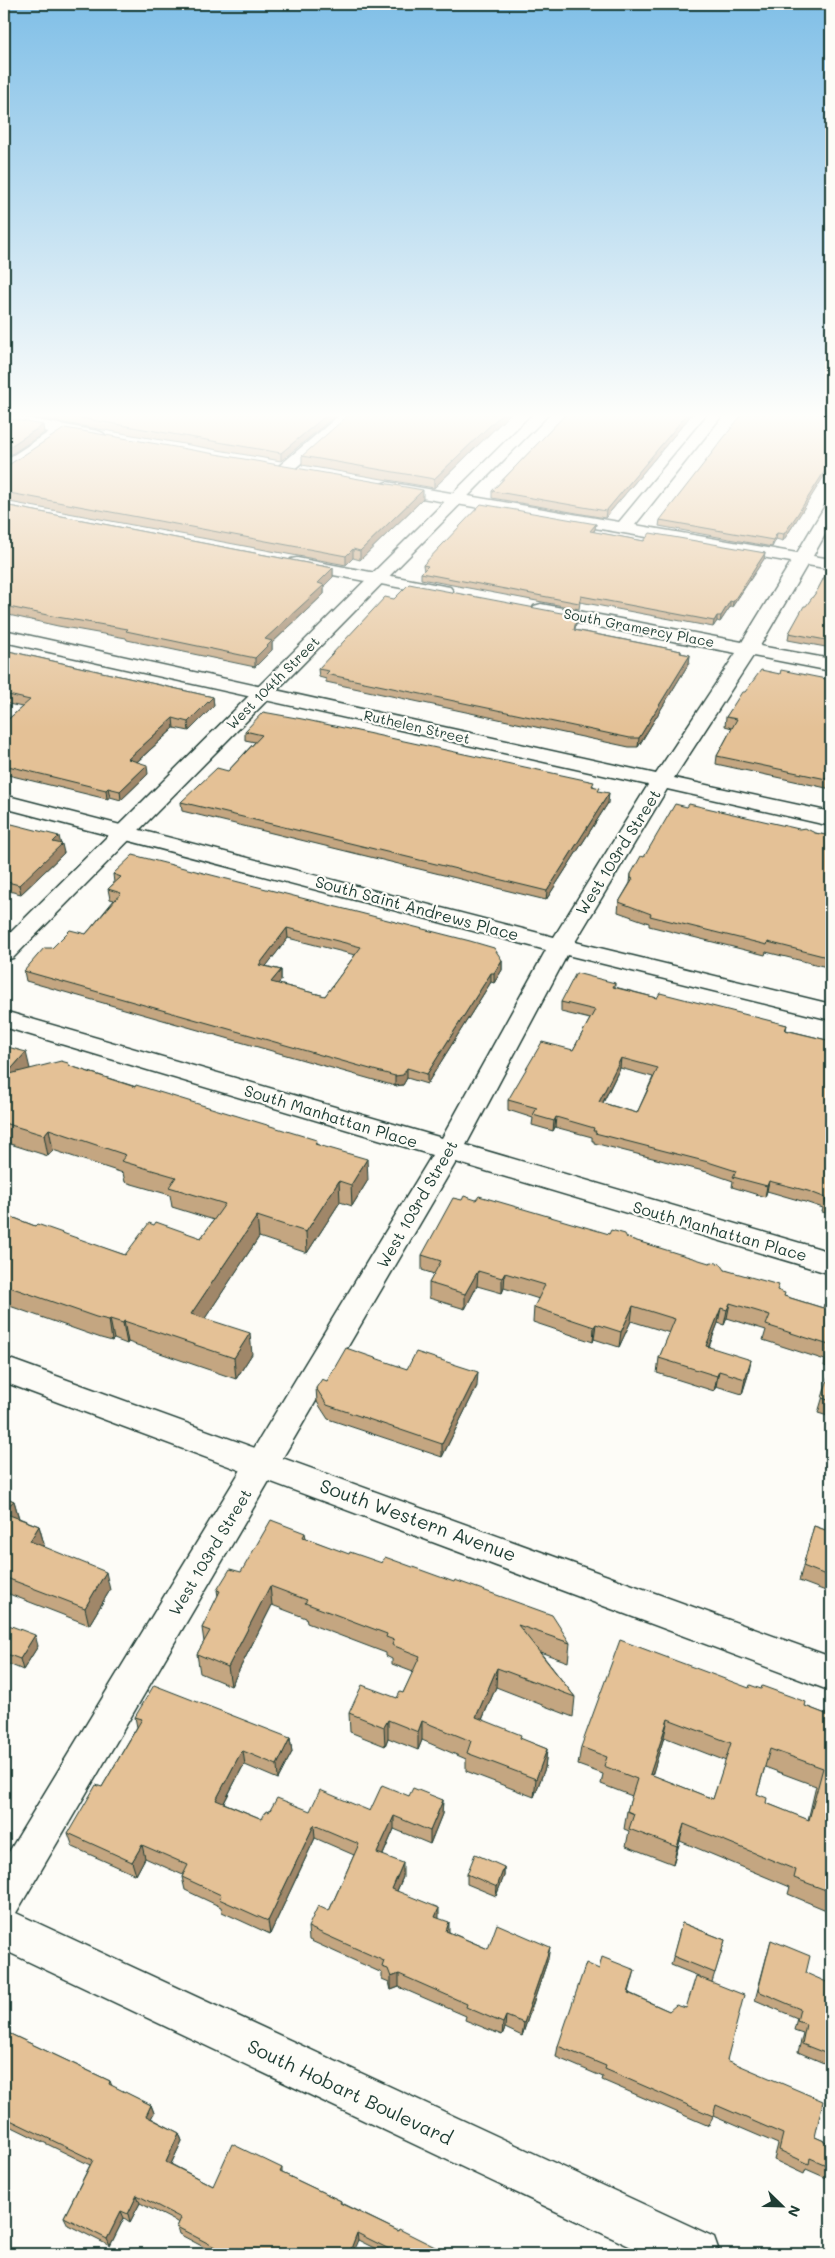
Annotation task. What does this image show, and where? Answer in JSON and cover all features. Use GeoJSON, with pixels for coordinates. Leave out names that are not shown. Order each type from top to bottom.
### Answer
{"type":"FeatureCollection","features":[{"type":"Feature","properties":{"kind":"street","name":"West 104th Street"},"geometry":{"type":"LineString","coordinates":[[4,953],[439,518]]}},
{"type":"Feature","properties":{"kind":"street"},"geometry":{"type":"LineString","coordinates":[[569,518],[831,564]]}},
{"type":"Feature","properties":{"kind":"street"},"geometry":{"type":"LineString","coordinates":[[624,528],[632,518]]}},
{"type":"Feature","properties":{"kind":"street","name":"West 103rd Street"},"geometry":{"type":"LineString","coordinates":[[4,1898],[449,1151],[560,946],[661,782],[748,649],[826,518]]}},
{"type":"Feature","properties":{"kind":"street"},"geometry":{"type":"LineString","coordinates":[[278,559],[458,594]]}},
{"type":"Feature","properties":{"kind":"street","name":"South Gramercy Place"},"geometry":{"type":"LineString","coordinates":[[525,607],[831,665]]}},
{"type":"Feature","properties":{"kind":"street","name":"Ruthelen Street"},"geometry":{"type":"LineString","coordinates":[[4,636],[831,819]]}},
{"type":"Feature","properties":{"kind":"street","name":"South Saint Andrews Place"},"geometry":{"type":"LineString","coordinates":[[4,801],[560,946],[831,1012]]}},
{"type":"Feature","properties":{"kind":"street","name":"South Manhattan Place"},"geometry":{"type":"LineString","coordinates":[[4,1019],[831,1263]]}},
{"type":"Feature","properties":{"kind":"street","name":"South Western Avenue"},"geometry":{"type":"LineString","coordinates":[[4,1369],[831,1674]]}},
{"type":"Feature","properties":{"kind":"street","name":"South Hobart Boulevard"},"geometry":{"type":"LineString","coordinates":[[4,1929],[697,2254]]}},
{"type":"Feature","properties":{"kind":"building"},"geometry":{"type":"Polygon","coordinates":[[[4,518],[74,518],[333,568],[318,583],[324,585],[265,639],[272,641],[255,658],[126,631],[128,629],[4,606],[4,518]]]}},
{"type":"Feature","properties":{"kind":"building"},"geometry":{"type":"Polygon","coordinates":[[[145,518],[394,518],[360,551],[353,549],[346,556],[145,518]]]}},
{"type":"Feature","properties":{"kind":"building"},"geometry":{"type":"Polygon","coordinates":[[[467,518],[564,518],[596,524],[590,531],[644,541],[650,533],[765,553],[733,602],[730,601],[721,616],[717,616],[714,621],[581,596],[579,603],[421,573],[428,566],[423,565],[467,518]]]}},
{"type":"Feature","properties":{"kind":"building"},"geometry":{"type":"Polygon","coordinates":[[[661,518],[795,518],[784,534],[777,533],[773,540],[660,520],[661,518]]]}},
{"type":"Feature","properties":{"kind":"building"},"geometry":{"type":"Polygon","coordinates":[[[831,564],[831,641],[789,633],[804,606],[806,606],[817,591],[831,564]]]}},
{"type":"Feature","properties":{"kind":"building"},"geometry":{"type":"Polygon","coordinates":[[[409,584],[577,616],[574,630],[681,651],[680,653],[690,655],[639,738],[630,738],[326,674],[329,671],[318,669],[385,597],[394,599],[409,584]]]}},
{"type":"Feature","properties":{"kind":"building"},"geometry":{"type":"Polygon","coordinates":[[[4,650],[213,697],[188,722],[173,718],[128,759],[147,765],[120,791],[108,788],[106,790],[4,765],[4,723],[30,700],[4,694],[4,650]]]}},
{"type":"Feature","properties":{"kind":"building"},"geometry":{"type":"Polygon","coordinates":[[[761,670],[780,674],[781,670],[831,680],[831,780],[717,756],[737,719],[726,717],[742,692],[745,692],[761,670]]]}},
{"type":"Feature","properties":{"kind":"building"},"geometry":{"type":"Polygon","coordinates":[[[263,712],[594,782],[592,786],[600,788],[598,791],[609,793],[547,891],[181,802],[217,768],[228,771],[262,735],[245,731],[263,712]]]}},
{"type":"Feature","properties":{"kind":"building"},"geometry":{"type":"Polygon","coordinates":[[[675,804],[687,807],[689,804],[799,829],[805,828],[815,833],[831,836],[831,958],[768,942],[767,945],[650,916],[651,914],[619,902],[633,879],[631,874],[641,856],[644,857],[675,804]]]}},
{"type":"Feature","properties":{"kind":"building"},"geometry":{"type":"Polygon","coordinates":[[[4,822],[59,836],[53,842],[62,844],[19,885],[4,881],[4,822]]]}},
{"type":"Feature","properties":{"kind":"building"},"geometry":{"type":"Polygon","coordinates":[[[133,855],[470,941],[494,948],[502,960],[494,973],[491,973],[427,1074],[407,1068],[403,1075],[395,1076],[24,971],[44,948],[52,948],[70,930],[86,934],[121,893],[108,889],[121,877],[113,874],[133,855]],[[287,928],[259,965],[281,970],[271,982],[325,996],[361,947],[287,928]]]}},
{"type":"Feature","properties":{"kind":"building"},"geometry":{"type":"Polygon","coordinates":[[[576,973],[615,983],[613,987],[657,998],[660,993],[787,1025],[785,1030],[831,1041],[831,1203],[825,1202],[826,1198],[808,1191],[769,1181],[767,1186],[733,1177],[736,1171],[708,1162],[595,1133],[596,1131],[593,1131],[594,1128],[556,1117],[554,1121],[533,1115],[537,1108],[508,1100],[542,1042],[573,1050],[595,1010],[561,1002],[576,973]],[[621,1058],[599,1102],[637,1113],[658,1068],[621,1058]]]}},
{"type":"Feature","properties":{"kind":"building"},"geometry":{"type":"Polygon","coordinates":[[[4,1046],[26,1052],[6,1075],[61,1061],[68,1063],[70,1066],[135,1087],[136,1085],[317,1140],[315,1144],[367,1159],[351,1185],[339,1181],[306,1232],[257,1216],[191,1314],[250,1333],[234,1358],[124,1321],[123,1323],[96,1317],[4,1285],[4,1214],[125,1255],[149,1223],[154,1225],[156,1222],[201,1238],[225,1204],[169,1187],[176,1177],[121,1161],[126,1155],[49,1129],[44,1135],[4,1123],[4,1046]]]}},
{"type":"Feature","properties":{"kind":"building"},"geometry":{"type":"Polygon","coordinates":[[[464,1196],[476,1200],[479,1196],[609,1234],[611,1230],[625,1234],[627,1238],[709,1263],[721,1264],[725,1270],[779,1285],[777,1290],[785,1293],[784,1296],[823,1308],[824,1304],[831,1307],[831,1352],[828,1351],[829,1345],[766,1325],[770,1315],[730,1303],[727,1310],[721,1308],[706,1346],[751,1360],[745,1379],[719,1371],[717,1376],[659,1358],[675,1319],[633,1306],[621,1332],[596,1324],[594,1327],[534,1307],[545,1285],[505,1273],[502,1278],[478,1271],[465,1294],[429,1283],[441,1261],[422,1255],[453,1198],[462,1200],[464,1196]]]}},
{"type":"Feature","properties":{"kind":"building"},"geometry":{"type":"Polygon","coordinates":[[[346,1348],[407,1369],[416,1352],[478,1372],[442,1444],[327,1405],[316,1388],[322,1379],[327,1381],[346,1348]]]}},
{"type":"Feature","properties":{"kind":"building"},"geometry":{"type":"Polygon","coordinates":[[[831,1369],[831,1401],[822,1398],[831,1369]]]}},
{"type":"Feature","properties":{"kind":"building"},"geometry":{"type":"Polygon","coordinates":[[[4,1497],[14,1501],[4,1509],[4,1497]]]}},
{"type":"Feature","properties":{"kind":"building"},"geometry":{"type":"Polygon","coordinates":[[[4,1513],[39,1526],[30,1541],[106,1572],[85,1608],[4,1577],[4,1513]]]}},
{"type":"Feature","properties":{"kind":"building"},"geometry":{"type":"Polygon","coordinates":[[[271,1520],[305,1533],[303,1537],[349,1554],[350,1552],[382,1563],[385,1557],[552,1615],[570,1643],[518,1625],[575,1697],[497,1668],[476,1717],[521,1735],[520,1738],[547,1749],[536,1779],[467,1753],[471,1741],[422,1721],[418,1732],[388,1720],[384,1727],[349,1713],[362,1685],[397,1698],[400,1692],[403,1693],[420,1656],[392,1645],[394,1640],[386,1637],[387,1634],[305,1603],[307,1600],[270,1586],[228,1667],[197,1654],[210,1631],[202,1628],[220,1591],[217,1590],[230,1569],[241,1572],[271,1520]]]}},
{"type":"Feature","properties":{"kind":"building"},"geometry":{"type":"Polygon","coordinates":[[[814,1526],[831,1532],[831,1577],[803,1566],[814,1526]]]}},
{"type":"Feature","properties":{"kind":"building"},"geometry":{"type":"Polygon","coordinates":[[[6,1624],[35,1635],[20,1659],[4,1653],[4,1628],[6,1624]]]}},
{"type":"Feature","properties":{"kind":"building"},"geometry":{"type":"Polygon","coordinates":[[[620,1640],[749,1688],[750,1685],[761,1689],[762,1686],[806,1702],[805,1706],[831,1716],[831,1892],[794,1878],[796,1870],[684,1824],[677,1847],[629,1829],[634,1814],[627,1811],[637,1779],[604,1766],[607,1757],[581,1747],[620,1640]],[[668,1719],[650,1774],[713,1799],[731,1743],[668,1719]],[[770,1749],[757,1794],[767,1798],[766,1803],[809,1820],[823,1768],[770,1749]]]}},
{"type":"Feature","properties":{"kind":"building"},"geometry":{"type":"Polygon","coordinates":[[[154,1685],[290,1738],[277,1765],[243,1751],[216,1800],[262,1819],[266,1811],[269,1812],[277,1798],[310,1811],[320,1790],[370,1811],[382,1785],[409,1796],[413,1788],[443,1800],[430,1831],[394,1816],[377,1853],[403,1863],[392,1889],[439,1908],[435,1917],[449,1922],[446,1931],[488,1949],[497,1924],[550,1947],[524,2023],[506,2016],[503,2023],[466,2007],[467,2004],[399,1974],[391,1977],[388,1969],[382,1967],[384,1961],[308,1927],[318,1906],[329,1911],[359,1844],[314,1825],[268,1921],[219,1899],[221,1895],[182,1877],[188,1865],[142,1845],[132,1862],[68,1833],[96,1785],[102,1787],[142,1719],[135,1717],[154,1685]]]}},
{"type":"Feature","properties":{"kind":"building"},"geometry":{"type":"Polygon","coordinates":[[[475,1854],[504,1867],[497,1887],[467,1874],[475,1854]]]}},
{"type":"Feature","properties":{"kind":"building"},"geometry":{"type":"Polygon","coordinates":[[[682,1923],[725,1940],[715,1973],[673,1956],[682,1923]]]}},
{"type":"Feature","properties":{"kind":"building"},"geometry":{"type":"Polygon","coordinates":[[[771,1940],[810,1956],[806,1973],[831,1984],[830,2055],[802,2044],[806,2024],[797,2021],[800,2009],[758,1991],[771,1940]]]}},
{"type":"Feature","properties":{"kind":"building"},"geometry":{"type":"Polygon","coordinates":[[[602,1957],[635,1970],[628,1993],[669,2011],[676,2005],[686,2008],[696,1976],[744,1995],[727,2060],[823,2101],[815,2137],[831,2144],[831,2167],[810,2158],[809,2164],[779,2150],[783,2134],[716,2105],[713,2116],[605,2069],[606,2066],[558,2046],[586,1963],[599,1969],[602,1957]]]}},
{"type":"Feature","properties":{"kind":"building"},"geometry":{"type":"Polygon","coordinates":[[[4,2031],[110,2081],[109,2084],[151,2105],[146,2116],[179,2133],[166,2162],[213,2186],[232,2144],[282,2168],[280,2172],[341,2201],[340,2203],[449,2254],[389,2254],[391,2250],[357,2233],[349,2254],[212,2254],[215,2247],[177,2227],[181,2218],[137,2195],[128,2214],[121,2211],[107,2239],[64,2217],[93,2160],[4,2117],[4,2031]]]}}]}
